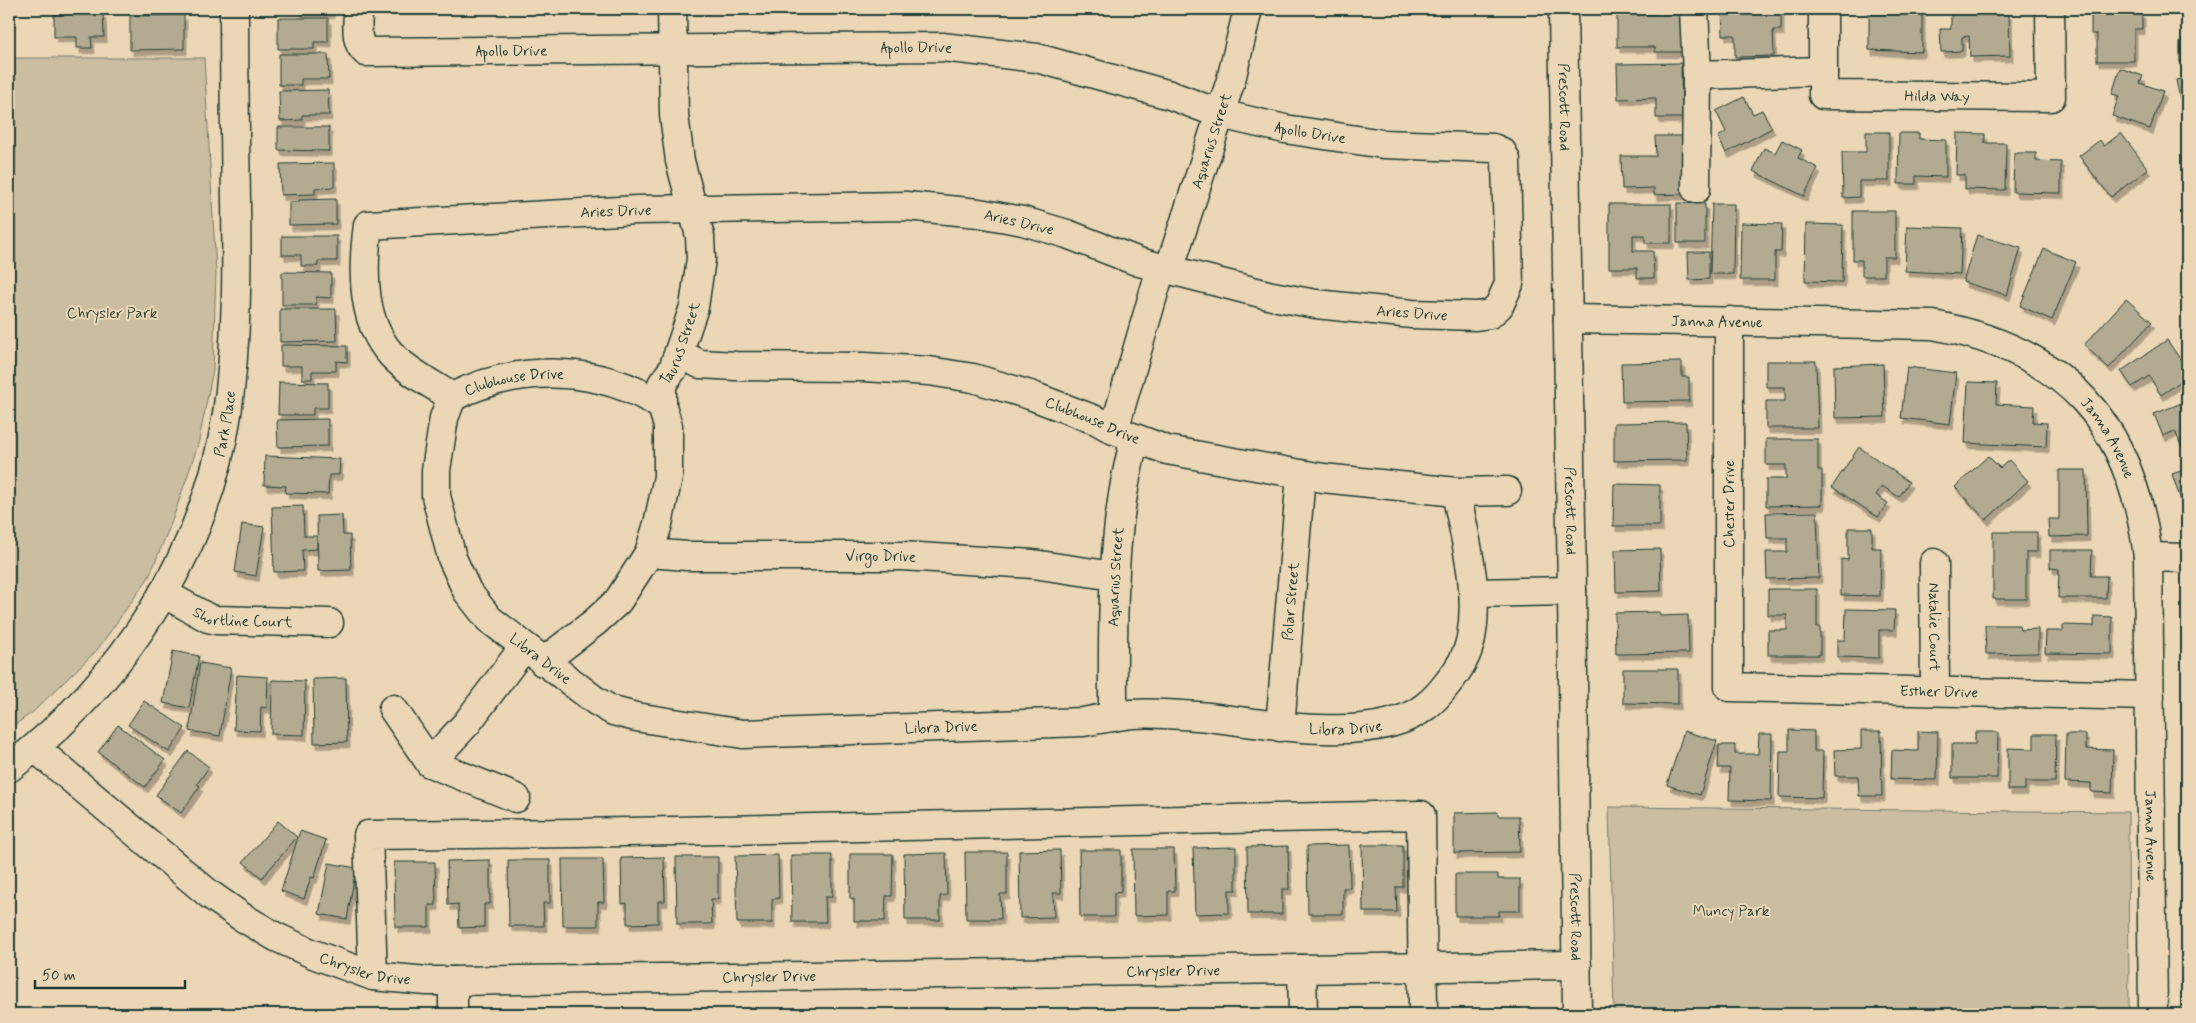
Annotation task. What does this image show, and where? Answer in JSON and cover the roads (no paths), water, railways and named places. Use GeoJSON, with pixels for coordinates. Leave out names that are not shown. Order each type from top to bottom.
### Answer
{"type":"FeatureCollection","features":[{"type":"Feature","properties":{"kind":"street","name":"Park Place"},"geometry":{"type":"LineString","coordinates":[[9,768],[35,748],[70,716],[110,672],[163,593],[186,547],[207,492],[226,416],[233,367],[237,279],[234,9]]}},
{"type":"Feature","properties":{"kind":"street","name":"Apollo Drive"},"geometry":{"type":"LineString","coordinates":[[358,9],[358,40],[360,47],[366,52],[942,47],[1037,58],[1170,95],[1220,114],[1285,129],[1383,144],[1493,148],[1502,152]]}},
{"type":"Feature","properties":{"kind":"street","name":"Taurus Street"},"geometry":{"type":"LineString","coordinates":[[430,763],[534,654],[595,622],[618,601],[649,553],[658,524],[668,477],[668,426],[662,406],[662,384],[674,368],[694,307],[701,259],[700,236],[691,209],[680,161],[674,115],[672,9]]}},
{"type":"Feature","properties":{"kind":"street","name":"Aquarius Street"},"geometry":{"type":"LineString","coordinates":[[1113,717],[1114,576],[1126,472],[1124,434],[1165,269],[1231,80],[1248,9]]}},
{"type":"Feature","properties":{"kind":"street","name":"Prescott Road"},"geometry":{"type":"LineString","coordinates":[[1562,9],[1572,591],[1576,1014]]}},
{"type":"Feature","properties":{"kind":"street"},"geometry":{"type":"LineString","coordinates":[[1694,9],[1697,75],[1696,189]]}},
{"type":"Feature","properties":{"kind":"street"},"geometry":{"type":"LineString","coordinates":[[1823,9],[1823,83]]}},
{"type":"Feature","properties":{"kind":"street","name":"Hilda Way"},"geometry":{"type":"LineString","coordinates":[[1697,75],[2050,97],[2050,9]]}},
{"type":"Feature","properties":{"kind":"street","name":"Aries Drive"},"geometry":{"type":"LineString","coordinates":[[368,224],[691,209],[881,206],[979,213],[1022,221],[1067,234],[1139,262],[1272,296],[1316,304],[1412,314],[1476,316],[1490,314],[1499,306],[1509,284],[1506,160],[1502,152]]}},
{"type":"Feature","properties":{"kind":"street","name":"Clubhouse Drive"},"geometry":{"type":"LineString","coordinates":[[368,224],[364,286],[376,329],[387,348],[398,361],[452,397],[472,387],[526,374],[586,376],[630,387],[662,406]]}},
{"type":"Feature","properties":{"kind":"street","name":"Janna Avenue"},"geometry":{"type":"LineString","coordinates":[[1568,319],[1933,325],[1968,331],[1998,341],[2026,354],[2059,376],[2084,400],[2104,424],[2119,450],[2134,485],[2144,524],[2148,557],[2153,1014]]}},
{"type":"Feature","properties":{"kind":"street","name":"Chester Drive"},"geometry":{"type":"LineString","coordinates":[[1729,321],[1729,687]]}},
{"type":"Feature","properties":{"kind":"street","name":"Clubhouse Drive"},"geometry":{"type":"LineString","coordinates":[[679,354],[700,364],[864,367],[929,371],[973,378],[1030,395],[1166,450],[1302,475],[1456,492],[1507,491]]}},
{"type":"Feature","properties":{"kind":"street","name":"Libra Drive"},"geometry":{"type":"LineString","coordinates":[[452,397],[444,418],[436,470],[436,496],[452,558],[466,591],[490,619],[596,701],[613,711],[645,719],[742,734],[1083,722],[1113,717],[1153,714],[1208,718],[1280,727],[1352,728],[1386,724],[1425,707],[1453,678],[1466,656],[1471,638],[1474,593],[1456,492]]}},
{"type":"Feature","properties":{"kind":"street","name":"Polar Street"},"geometry":{"type":"LineString","coordinates":[[1280,727],[1302,475]]}},
{"type":"Feature","properties":{"kind":"street","name":"Virgo Drive"},"geometry":{"type":"LineString","coordinates":[[649,553],[687,556],[902,556],[1033,564],[1114,576]]}},
{"type":"Feature","properties":{"kind":"street"},"geometry":{"type":"LineString","coordinates":[[2148,557],[2187,558]]}},
{"type":"Feature","properties":{"kind":"street","name":"Natalie Court"},"geometry":{"type":"LineString","coordinates":[[1934,563],[1935,691]]}},
{"type":"Feature","properties":{"kind":"street"},"geometry":{"type":"LineString","coordinates":[[1474,593],[1572,591]]}},
{"type":"Feature","properties":{"kind":"street","name":"Shortline Court"},"geometry":{"type":"LineString","coordinates":[[163,593],[208,618],[216,620],[329,623]]}},
{"type":"Feature","properties":{"kind":"street","name":"Esther Drive"},"geometry":{"type":"LineString","coordinates":[[1729,687],[2150,696]]}},
{"type":"Feature","properties":{"kind":"street"},"geometry":{"type":"LineString","coordinates":[[393,709],[430,763],[516,798]]}},
{"type":"Feature","properties":{"kind":"street","name":"Chrysler Drive"},"geometry":{"type":"LineString","coordinates":[[35,748],[209,894],[242,917],[276,937],[312,954],[373,976],[427,981],[453,981],[1577,965]]}},
{"type":"Feature","properties":{"kind":"street"},"geometry":{"type":"LineString","coordinates":[[373,976],[368,835],[579,833],[1421,815],[1424,1014]]}},
{"type":"Feature","properties":{"kind":"street"},"geometry":{"type":"LineString","coordinates":[[1302,969],[1303,1014]]}},
{"type":"Feature","properties":{"kind":"street"},"geometry":{"type":"LineString","coordinates":[[453,981],[453,1014]]}},
{"type":"Feature","properties":{"kind":"park label","name":"Chrysler Park"},"geometry":{"type":"Point","coordinates":[112,313]}},
{"type":"Feature","properties":{"kind":"park label","name":"Muncy Park"},"geometry":{"type":"Point","coordinates":[1731,911]}}]}
